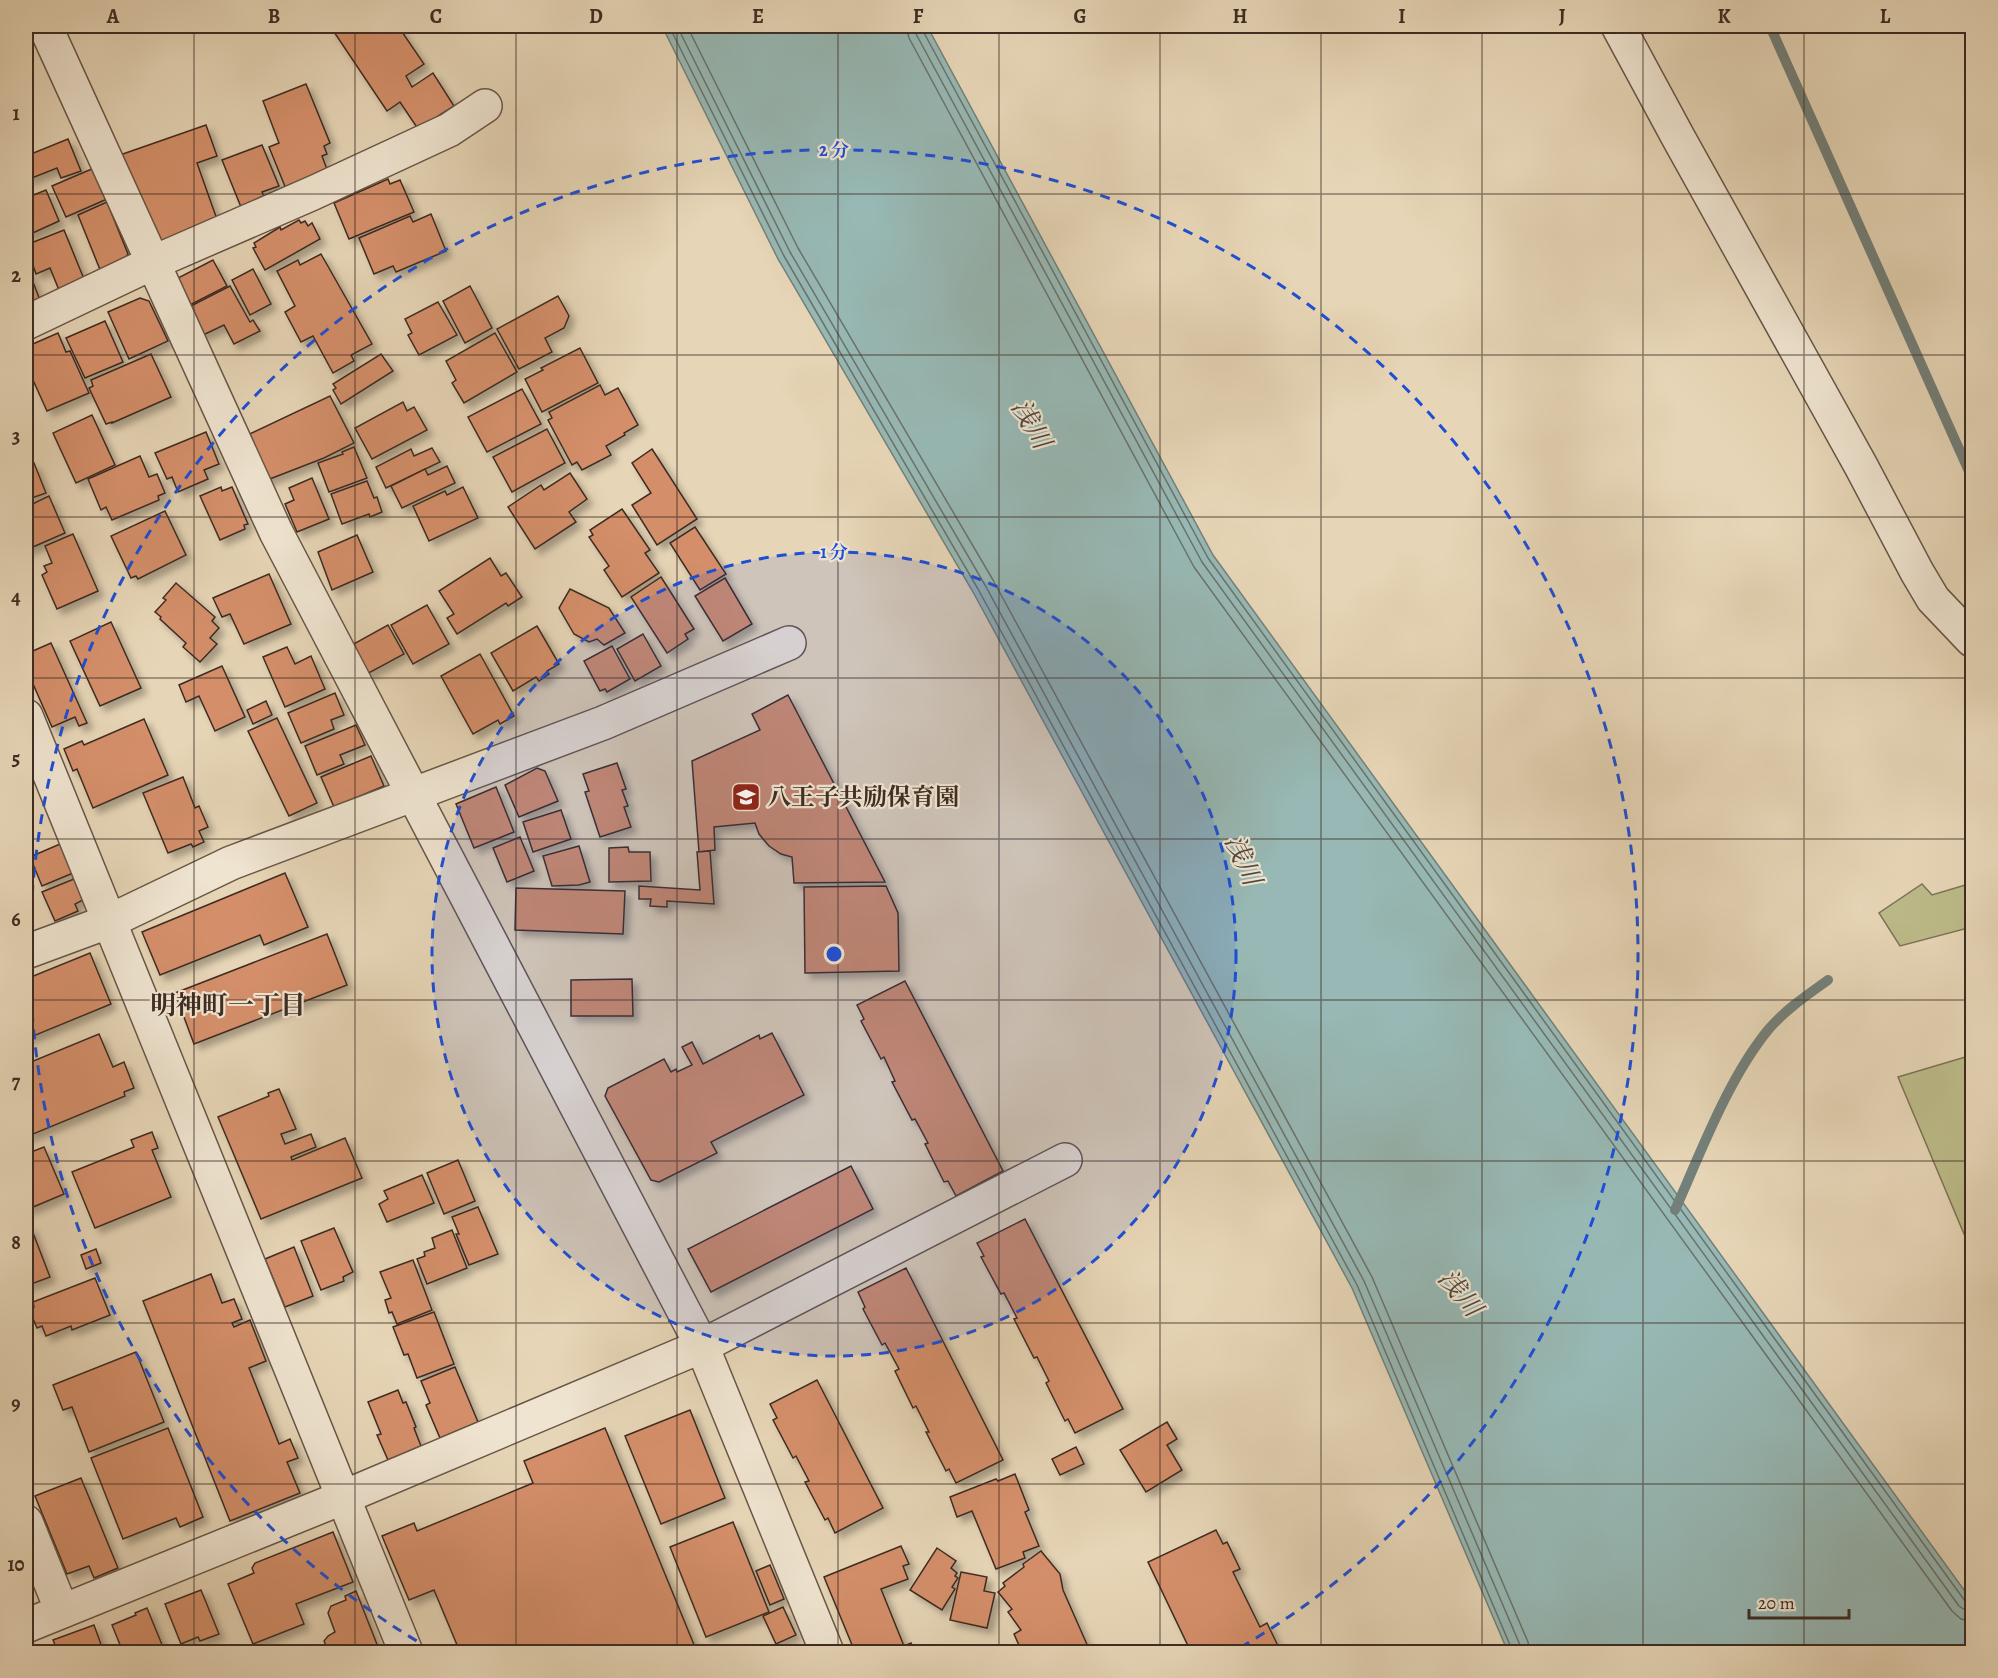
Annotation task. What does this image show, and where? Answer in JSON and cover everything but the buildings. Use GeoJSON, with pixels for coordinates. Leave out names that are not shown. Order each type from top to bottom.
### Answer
{"type":"FeatureCollection","features":[{"type":"Feature","properties":{"kind":"street"},"geometry":{"type":"LineString","coordinates":[[45,26],[276,532],[702,1346],[827,1653]]}},
{"type":"Feature","properties":{"kind":"street"},"geometry":{"type":"LineString","coordinates":[[1618,26],[1917,572],[1933,599],[1972,640]]}},
{"type":"Feature","properties":{"kind":"street"},"geometry":{"type":"LineString","coordinates":[[26,323],[152,263],[313,193],[449,130],[485,106]]}},
{"type":"Feature","properties":{"kind":"street"},"geometry":{"type":"LineString","coordinates":[[26,952],[110,921],[231,863],[603,723],[789,644]]}},
{"type":"Feature","properties":{"kind":"street"},"geometry":{"type":"LineString","coordinates":[[26,716],[406,1653]]}},
{"type":"Feature","properties":{"kind":"street"},"geometry":{"type":"LineString","coordinates":[[26,1626],[344,1497],[702,1346],[1065,1160]]}},
{"type":"Feature","properties":{"kind":"street"},"geometry":{"type":"LineString","coordinates":[[26,1522],[62,1611]]}},
{"type":"Feature","properties":{"kind":"shaded area"},"geometry":{"type":"Polygon","coordinates":[[[1972,883],[1972,927],[1900,946],[1879,913],[1922,884],[1932,895],[1972,883]]]}},
{"type":"Feature","properties":{"kind":"shaded area"},"geometry":{"type":"Polygon","coordinates":[[[1972,1055],[1972,1253],[1898,1077],[1972,1055]]]}},
{"type":"Feature","properties":{"kind":"water","name":"浅川"},"geometry":{"type":"Polygon","coordinates":[[[662,26],[927,26],[1213,555],[1972,1601],[1972,1652],[1508,1652],[1352,1288],[973,592],[778,259],[662,26]]]}},
{"type":"Feature","properties":{"kind":"waterway"},"geometry":{"type":"LineString","coordinates":[[1770,26],[1972,478]]}},
{"type":"Feature","properties":{"kind":"waterway"},"geometry":{"type":"LineString","coordinates":[[1675,1210],[1716,1117],[1754,1049],[1782,1016],[1828,980]]}},
{"type":"Feature","properties":{"kind":"place","name":"八王子共励保育園"},"geometry":{"type":"Point","coordinates":[746,797]}},
{"type":"Feature","properties":{"kind":"district","name":"明神町一丁目"},"geometry":{"type":"Point","coordinates":[228,1005]}}]}
